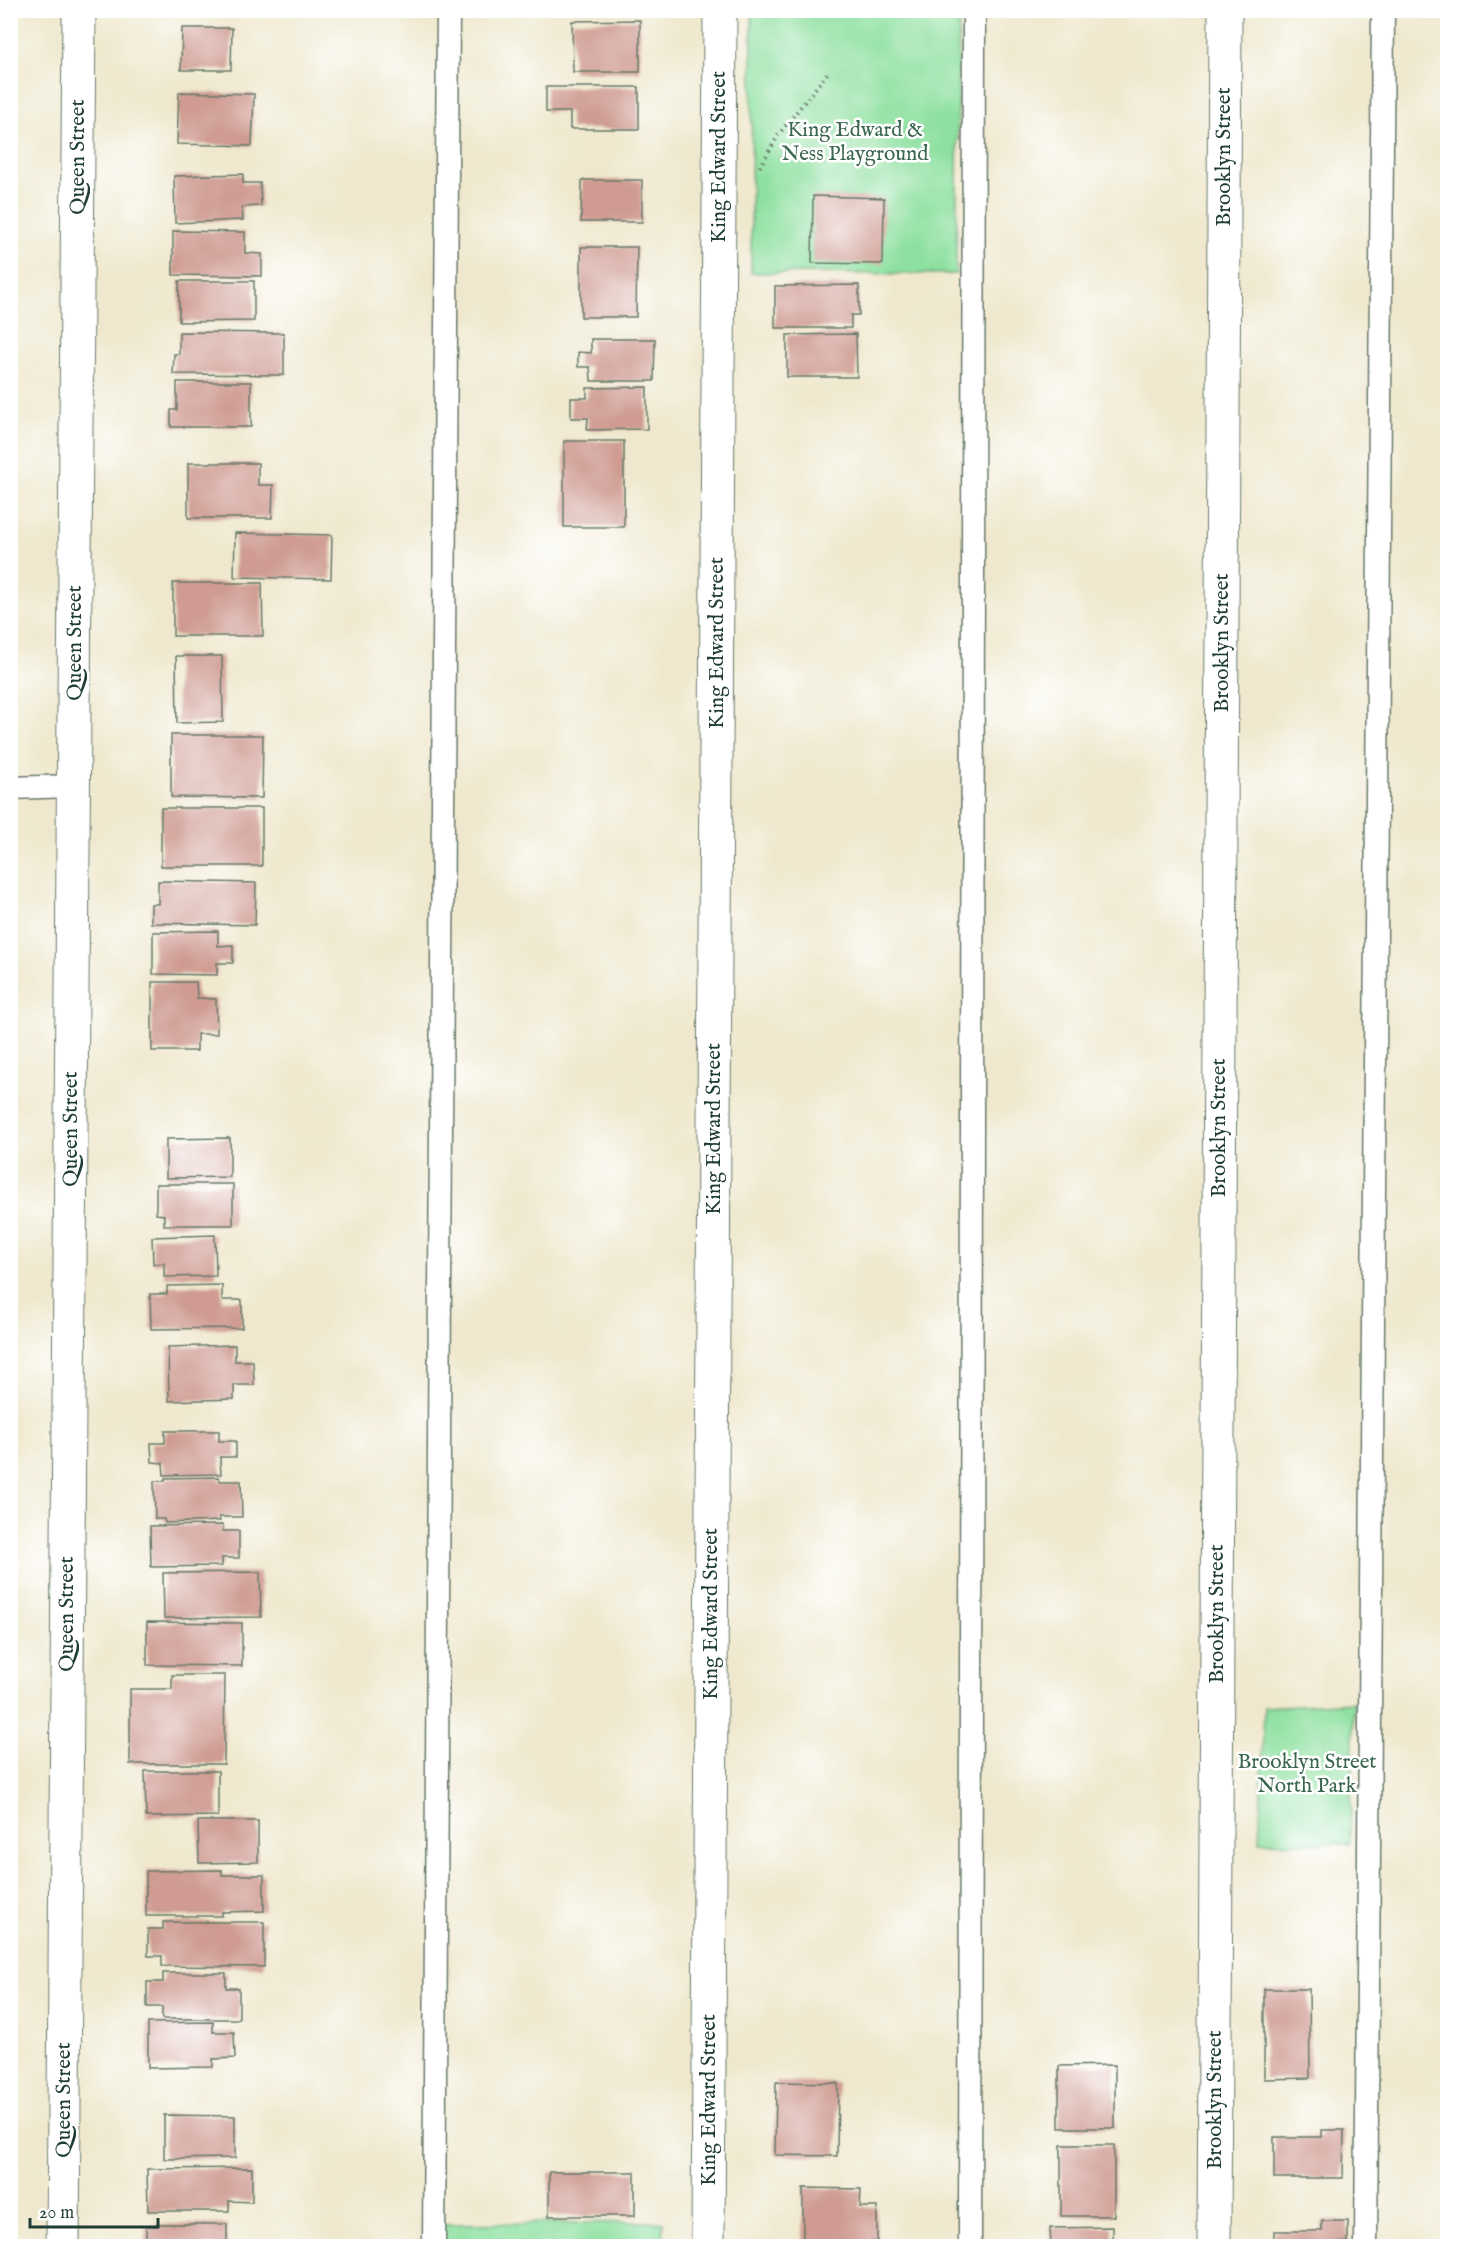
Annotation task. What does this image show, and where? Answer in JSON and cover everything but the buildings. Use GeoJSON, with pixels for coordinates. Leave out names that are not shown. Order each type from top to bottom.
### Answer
{"type":"FeatureCollection","features":[{"type":"Feature","properties":{"kind":"street","name":"Queen Street"},"geometry":{"type":"LineString","coordinates":[[63,2247],[79,10]]}},
{"type":"Feature","properties":{"kind":"street","name":"King Edward Street"},"geometry":{"type":"LineString","coordinates":[[708,2247],[720,10]]}},
{"type":"Feature","properties":{"kind":"street","name":"Brooklyn Street"},"geometry":{"type":"LineString","coordinates":[[1214,2247],[1225,10]]}},
{"type":"Feature","properties":{"kind":"lane"},"geometry":{"type":"LineString","coordinates":[[434,2247],[448,10]]}},
{"type":"Feature","properties":{"kind":"lane"},"geometry":{"type":"LineString","coordinates":[[970,2247],[974,10]]}},
{"type":"Feature","properties":{"kind":"lane"},"geometry":{"type":"LineString","coordinates":[[1366,2247],[1383,10]]}},
{"type":"Feature","properties":{"kind":"lane"},"geometry":{"type":"LineString","coordinates":[[10,788],[74,786]]}},
{"type":"Feature","properties":{"kind":"path"},"geometry":{"type":"LineString","coordinates":[[752,171],[758,170],[779,134],[830,70]]}},
{"type":"Feature","properties":{"kind":"green space","name":"King Edward & Ness Playground"},"geometry":{"type":"Polygon","coordinates":[[[752,11],[959,11],[956,274],[751,273],[752,11]]]}},
{"type":"Feature","properties":{"kind":"green space","name":"Brooklyn Street North Park"},"geometry":{"type":"Polygon","coordinates":[[[1354,1702],[1350,1844],[1259,1842],[1264,1707],[1354,1702]]]}},
{"type":"Feature","properties":{"kind":"green space"},"geometry":{"type":"Polygon","coordinates":[[[663,2222],[662,2246],[440,2246],[440,2224],[663,2222]]]}}]}
